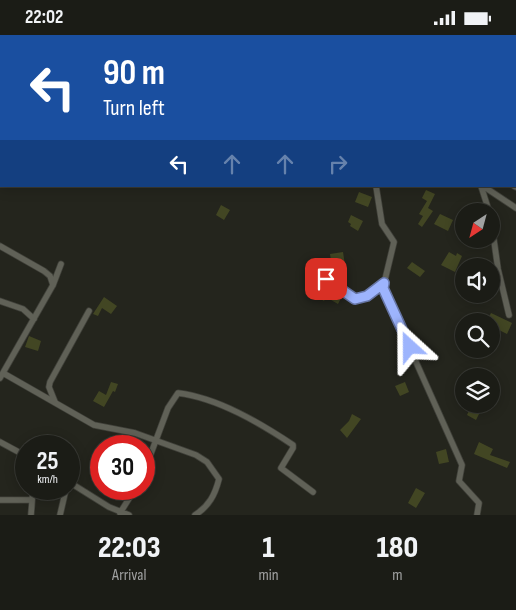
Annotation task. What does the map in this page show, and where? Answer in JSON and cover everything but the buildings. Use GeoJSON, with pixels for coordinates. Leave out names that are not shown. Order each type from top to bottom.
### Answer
{"type":"FeatureCollection","features":[{"type":"Feature","properties":{"kind":"street"},"geometry":{"type":"LineString","coordinates":[[376,187],[382,224],[394,242],[383,288],[462,465],[459,481],[479,503],[477,515]]}},
{"type":"Feature","properties":{"kind":"street"},"geometry":{"type":"LineString","coordinates":[[482,187],[487,203]]}},
{"type":"Feature","properties":{"kind":"street"},"geometry":{"type":"LineString","coordinates":[[484,187],[516,208]]}},
{"type":"Feature","properties":{"kind":"street"},"geometry":{"type":"LineString","coordinates":[[0,246],[44,271],[50,276],[53,285]]}},
{"type":"Feature","properties":{"kind":"street"},"geometry":{"type":"LineString","coordinates":[[495,248],[509,315]]}},
{"type":"Feature","properties":{"kind":"street"},"geometry":{"type":"LineString","coordinates":[[61,264],[53,285],[1,375],[55,402],[94,425],[124,430],[196,455],[207,462],[219,479],[216,491],[208,505],[195,515]]}},
{"type":"Feature","properties":{"kind":"street"},"geometry":{"type":"LineString","coordinates":[[326,279],[355,299],[367,296],[384,283]]}},
{"type":"Feature","properties":{"kind":"street"},"geometry":{"type":"LineString","coordinates":[[0,301],[24,309],[34,319]]}},
{"type":"Feature","properties":{"kind":"street"},"geometry":{"type":"LineString","coordinates":[[55,402],[49,387],[50,382],[89,311]]}},
{"type":"Feature","properties":{"kind":"street"},"geometry":{"type":"LineString","coordinates":[[156,441],[168,408],[178,393],[188,394],[257,421],[293,445],[281,468],[313,492]]}},
{"type":"Feature","properties":{"kind":"street"},"geometry":{"type":"LineString","coordinates":[[0,442],[15,450]]}},
{"type":"Feature","properties":{"kind":"street"},"geometry":{"type":"LineString","coordinates":[[80,489],[120,513],[128,515]]}},
{"type":"Feature","properties":{"kind":"street"},"geometry":{"type":"LineString","coordinates":[[0,500],[32,501],[31,515]]}},
{"type":"Feature","properties":{"kind":"street"},"geometry":{"type":"LineString","coordinates":[[60,515],[63,500]]}},
{"type":"Feature","properties":{"kind":"street"},"geometry":{"type":"LineString","coordinates":[[120,513],[128,500]]}},
{"type":"Feature","properties":{"kind":"route"},"geometry":{"type":"LineString","coordinates":[[326,279],[355,299],[367,296],[384,283],[383,288],[410,347]]}}]}
